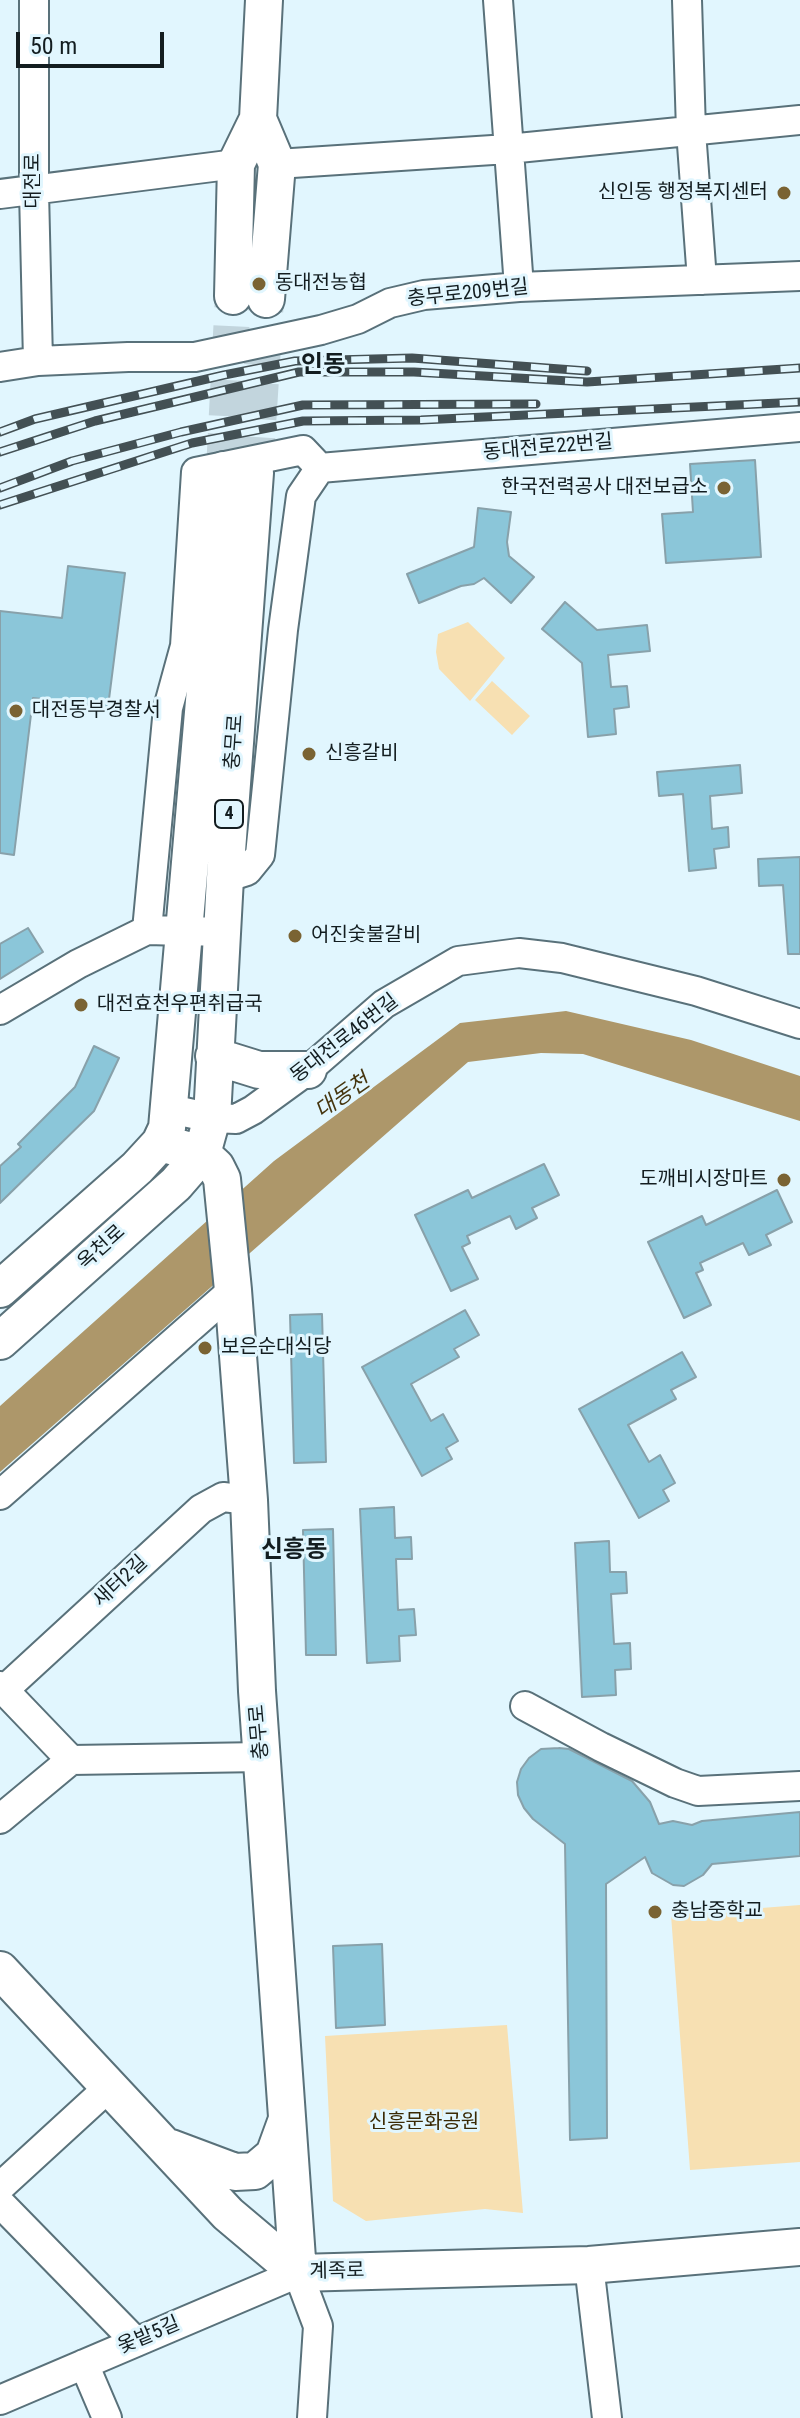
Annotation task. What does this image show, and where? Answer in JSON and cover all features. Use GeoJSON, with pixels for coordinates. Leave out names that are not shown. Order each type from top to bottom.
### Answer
{"type":"FeatureCollection","features":[{"type":"Feature","properties":{"kind":"main road"},"geometry":{"type":"LineString","coordinates":[[258,119],[277,164],[250,298],[236,164],[258,119],[264,0]]}},
{"type":"Feature","properties":{"kind":"main road","name":"충무로"},"geometry":{"type":"LineString","coordinates":[[160,1143],[167,1128],[170,1109],[183,931],[240,471],[223,932],[212,1118],[202,1154],[216,1167],[222,1179],[233,1290],[249,1500],[257,1691],[298,2273]]}},
{"type":"Feature","properties":{"kind":"main road"},"geometry":{"type":"LineString","coordinates":[[214,1056],[259,1070],[308,1070]]}},
{"type":"Feature","properties":{"kind":"main road"},"geometry":{"type":"LineString","coordinates":[[0,1289],[137,1168],[160,1143],[202,1154]]}},
{"type":"Feature","properties":{"kind":"main road","name":"옥천로"},"geometry":{"type":"LineString","coordinates":[[0,1341],[176,1184],[202,1154]]}},
{"type":"Feature","properties":{"kind":"main road","name":"계족로"},"geometry":{"type":"LineString","coordinates":[[0,1970],[228,2214],[298,2273],[589,2265],[800,2247]]}},
{"type":"Feature","properties":{"kind":"main road"},"geometry":{"type":"LineString","coordinates":[[162,2145],[235,2172],[255,2171],[274,2155],[287,2120]]}},
{"type":"Feature","properties":{"kind":"street","name":"대전로"},"geometry":{"type":"LineString","coordinates":[[34,0],[38,361]]}},
{"type":"Feature","properties":{"kind":"street"},"geometry":{"type":"LineString","coordinates":[[498,0],[519,287]]}},
{"type":"Feature","properties":{"kind":"street"},"geometry":{"type":"LineString","coordinates":[[687,0],[691,131],[702,280]]}},
{"type":"Feature","properties":{"kind":"street"},"geometry":{"type":"LineString","coordinates":[[277,164],[508,149],[800,120]]}},
{"type":"Feature","properties":{"kind":"street"},"geometry":{"type":"LineString","coordinates":[[0,194],[236,164]]}},
{"type":"Feature","properties":{"kind":"street","name":"충무로209번길"},"geometry":{"type":"LineString","coordinates":[[0,367],[38,361],[195,357],[321,330],[358,319],[390,303],[424,295],[519,287],[800,276]]}},
{"type":"Feature","properties":{"kind":"street","name":"동대전로22번길"},"geometry":{"type":"LineString","coordinates":[[147,930],[168,708],[185,646],[196,472],[312,459],[800,427]]}},
{"type":"Feature","properties":{"kind":"street"},"geometry":{"type":"LineString","coordinates":[[225,878],[247,871],[260,855],[283,630],[301,496],[312,459]]}},
{"type":"Feature","properties":{"kind":"street"},"geometry":{"type":"LineString","coordinates":[[0,1010],[78,964],[147,930],[223,932]]}},
{"type":"Feature","properties":{"kind":"street","name":"동대전로46번길"},"geometry":{"type":"LineString","coordinates":[[170,1109],[212,1118],[236,1119],[308,1070],[384,1004],[458,961],[519,953],[562,958],[696,991],[800,1024]]}},
{"type":"Feature","properties":{"kind":"street"},"geometry":{"type":"LineString","coordinates":[[0,1495],[233,1290]]}},
{"type":"Feature","properties":{"kind":"street","name":"새터2길"},"geometry":{"type":"LineString","coordinates":[[2,1688],[201,1509],[223,1497],[249,1500]]}},
{"type":"Feature","properties":{"kind":"street"},"geometry":{"type":"LineString","coordinates":[[2,1688],[71,1760]]}},
{"type":"Feature","properties":{"kind":"street"},"geometry":{"type":"LineString","coordinates":[[525,1706],[601,1747],[698,1791],[800,1786]]}},
{"type":"Feature","properties":{"kind":"street"},"geometry":{"type":"LineString","coordinates":[[0,1819],[71,1760],[263,1757]]}},
{"type":"Feature","properties":{"kind":"street"},"geometry":{"type":"LineString","coordinates":[[0,2187],[108,2088]]}},
{"type":"Feature","properties":{"kind":"street"},"geometry":{"type":"LineString","coordinates":[[0,2203],[136,2342]]}},
{"type":"Feature","properties":{"kind":"street"},"geometry":{"type":"LineString","coordinates":[[589,2265],[607,2418]]}},
{"type":"Feature","properties":{"kind":"street"},"geometry":{"type":"LineString","coordinates":[[298,2273],[318,2326],[312,2418]]}},
{"type":"Feature","properties":{"kind":"street","name":"옻밭5길"},"geometry":{"type":"LineString","coordinates":[[0,2400],[298,2273]]}},
{"type":"Feature","properties":{"kind":"street"},"geometry":{"type":"LineString","coordinates":[[84,2364],[107,2418]]}},
{"type":"Feature","properties":{"kind":"green space"},"geometry":{"type":"Polygon","coordinates":[[[468,622],[505,658],[470,701],[439,669],[436,652],[438,634],[468,622]]]}},
{"type":"Feature","properties":{"kind":"green space"},"geometry":{"type":"Polygon","coordinates":[[[492,681],[530,716],[512,735],[475,700],[492,681]]]}},
{"type":"Feature","properties":{"kind":"green space"},"geometry":{"type":"Polygon","coordinates":[[[800,1905],[800,2162],[690,2170],[671,1915],[800,1905]]]}},
{"type":"Feature","properties":{"kind":"green space","name":"신흥문화공원"},"geometry":{"type":"Polygon","coordinates":[[[507,2025],[523,2213],[485,2209],[366,2221],[333,2201],[325,2036],[507,2025]]]}},
{"type":"Feature","properties":{"kind":"shaded area"},"geometry":{"type":"Polygon","coordinates":[[[566,1011],[691,1040],[800,1076],[800,1121],[583,1054],[541,1053],[468,1062],[0,1472],[0,1406],[274,1161],[460,1023],[566,1011]]]}},
{"type":"Feature","properties":{"kind":"building","name":"한국전력공사 대전보급소"},"geometry":{"type":"Polygon","coordinates":[[[755,460],[761,557],[666,563],[662,514],[693,512],[690,464],[755,460]]]}},
{"type":"Feature","properties":{"kind":"building"},"geometry":{"type":"Polygon","coordinates":[[[478,508],[511,512],[507,542],[509,556],[534,577],[511,603],[484,578],[419,603],[407,574],[474,547],[478,508]]]}},
{"type":"Feature","properties":{"kind":"building","name":"대전동부경찰서"},"geometry":{"type":"Polygon","coordinates":[[[68,566],[125,573],[108,707],[33,698],[14,855],[0,853],[0,611],[62,618],[68,566]]]}},
{"type":"Feature","properties":{"kind":"building"},"geometry":{"type":"Polygon","coordinates":[[[565,602],[597,630],[647,625],[650,651],[608,655],[611,687],[627,686],[629,707],[614,709],[616,734],[588,737],[582,663],[542,629],[565,602]]]}},
{"type":"Feature","properties":{"kind":"building"},"geometry":{"type":"Polygon","coordinates":[[[740,765],[742,793],[710,796],[712,829],[728,827],[729,847],[714,849],[716,868],[689,871],[683,794],[659,796],[657,772],[740,765]]]}},
{"type":"Feature","properties":{"kind":"building"},"geometry":{"type":"Polygon","coordinates":[[[800,857],[800,954],[788,954],[783,885],[759,886],[758,859],[800,857]]]}},
{"type":"Feature","properties":{"kind":"building"},"geometry":{"type":"Polygon","coordinates":[[[28,928],[43,952],[0,979],[0,944],[28,928]]]}},
{"type":"Feature","properties":{"kind":"building"},"geometry":{"type":"Polygon","coordinates":[[[94,1046],[119,1058],[94,1111],[0,1203],[0,1166],[75,1087],[94,1046]]]}},
{"type":"Feature","properties":{"kind":"building"},"geometry":{"type":"Polygon","coordinates":[[[544,1164],[559,1195],[532,1208],[537,1218],[516,1229],[510,1216],[467,1236],[470,1243],[462,1247],[478,1279],[451,1291],[415,1215],[468,1190],[472,1198],[544,1164]]]}},
{"type":"Feature","properties":{"kind":"building"},"geometry":{"type":"Polygon","coordinates":[[[777,1190],[792,1222],[766,1235],[771,1245],[749,1255],[743,1243],[700,1263],[703,1270],[696,1273],[711,1305],[684,1318],[648,1242],[702,1216],[706,1225],[777,1190]]]}},
{"type":"Feature","properties":{"kind":"building"},"geometry":{"type":"Polygon","coordinates":[[[465,1310],[479,1335],[454,1349],[459,1357],[411,1384],[431,1421],[443,1414],[458,1441],[446,1448],[452,1459],[422,1476],[362,1367],[465,1310]]]}},
{"type":"Feature","properties":{"kind":"building"},"geometry":{"type":"Polygon","coordinates":[[[322,1314],[326,1462],[294,1463],[290,1315],[322,1314]]]}},
{"type":"Feature","properties":{"kind":"building"},"geometry":{"type":"Polygon","coordinates":[[[682,1352],[696,1377],[671,1390],[676,1399],[628,1425],[649,1462],[660,1455],[675,1483],[663,1490],[669,1501],[639,1518],[579,1409],[682,1352]]]}},
{"type":"Feature","properties":{"kind":"building"},"geometry":{"type":"Polygon","coordinates":[[[394,1507],[395,1538],[411,1537],[412,1559],[396,1559],[398,1610],[414,1609],[416,1635],[399,1636],[400,1661],[367,1663],[360,1509],[394,1507]]]}},
{"type":"Feature","properties":{"kind":"building"},"geometry":{"type":"Polygon","coordinates":[[[333,1529],[336,1655],[306,1655],[303,1530],[333,1529]]]}},
{"type":"Feature","properties":{"kind":"building"},"geometry":{"type":"Polygon","coordinates":[[[609,1541],[610,1572],[626,1572],[627,1593],[611,1594],[614,1644],[630,1643],[631,1669],[615,1670],[616,1695],[582,1697],[575,1543],[609,1541]]]}},
{"type":"Feature","properties":{"kind":"building"},"geometry":{"type":"Polygon","coordinates":[[[541,1749],[569,1749],[632,1781],[650,1802],[659,1824],[673,1821],[692,1825],[702,1821],[800,1812],[800,1856],[712,1864],[703,1875],[684,1886],[673,1885],[652,1873],[645,1857],[606,1884],[607,2138],[570,2140],[565,1844],[533,1819],[518,1795],[517,1782],[529,1758],[541,1749]]]}},
{"type":"Feature","properties":{"kind":"building"},"geometry":{"type":"Polygon","coordinates":[[[382,1944],[385,2025],[336,2028],[333,1946],[382,1944]]]}},
{"type":"Feature","properties":{"kind":"tunnel"},"geometry":{"type":"LineString","coordinates":[[224,470],[233,296]]}},
{"type":"Feature","properties":{"kind":"tunnel"},"geometry":{"type":"LineString","coordinates":[[255,473],[266,299]]}},
{"type":"Feature","properties":{"kind":"railway"},"geometry":{"type":"LineString","coordinates":[[0,432],[35,419],[295,361],[412,358],[587,371]]}},
{"type":"Feature","properties":{"kind":"railway"},"geometry":{"type":"LineString","coordinates":[[0,452],[95,421],[299,372],[414,372],[587,382],[800,368]]}},
{"type":"Feature","properties":{"kind":"railway"},"geometry":{"type":"LineString","coordinates":[[0,505],[192,443],[303,421],[421,420],[800,402]]}},
{"type":"Feature","properties":{"kind":"railway"},"geometry":{"type":"LineString","coordinates":[[0,488],[72,461],[181,432],[303,405],[536,404]]}},
{"type":"Feature","properties":{"kind":"place","name":"신인동 행정복지센터"},"geometry":{"type":"Point","coordinates":[784,193]}},
{"type":"Feature","properties":{"kind":"place","name":"동대전농협"},"geometry":{"type":"Point","coordinates":[259,284]}},
{"type":"Feature","properties":{"kind":"place","name":"한국전력공사 대전보급소"},"geometry":{"type":"Point","coordinates":[724,488]}},
{"type":"Feature","properties":{"kind":"place","name":"대전동부경찰서"},"geometry":{"type":"Point","coordinates":[16,711]}},
{"type":"Feature","properties":{"kind":"place","name":"신흥갈비"},"geometry":{"type":"Point","coordinates":[309,754]}},
{"type":"Feature","properties":{"kind":"place","name":"어진숯불갈비"},"geometry":{"type":"Point","coordinates":[295,936]}},
{"type":"Feature","properties":{"kind":"place","name":"대전효천우편취급국"},"geometry":{"type":"Point","coordinates":[81,1005]}},
{"type":"Feature","properties":{"kind":"place","name":"도깨비시장마트"},"geometry":{"type":"Point","coordinates":[784,1180]}},
{"type":"Feature","properties":{"kind":"place","name":"보은순대식당"},"geometry":{"type":"Point","coordinates":[205,1348]}},
{"type":"Feature","properties":{"kind":"place","name":"충남중학교"},"geometry":{"type":"Point","coordinates":[655,1912]}},
{"type":"Feature","properties":{"kind":"district","name":"인동"},"geometry":{"type":"Point","coordinates":[323,366]}},
{"type":"Feature","properties":{"kind":"district","name":"신흥동"},"geometry":{"type":"Point","coordinates":[294,1551]}},
{"type":"Feature","properties":{"kind":"water label","name":"대동천"},"geometry":{"type":"Point","coordinates":[343,1097]}}]}
